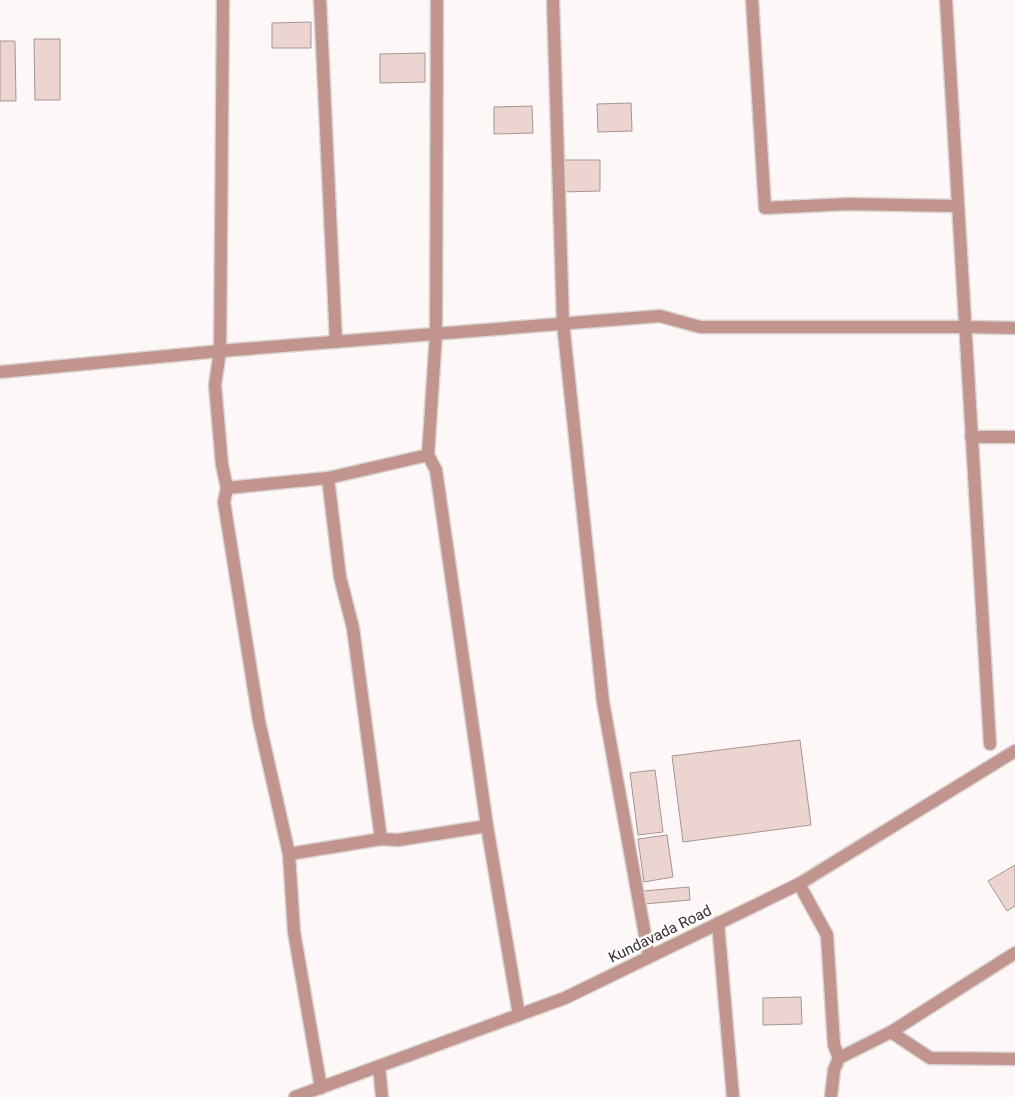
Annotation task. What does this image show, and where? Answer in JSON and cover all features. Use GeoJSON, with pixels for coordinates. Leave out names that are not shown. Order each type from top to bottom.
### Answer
{"type":"FeatureCollection","features":[{"type":"Feature","properties":{"kind":"street"},"geometry":{"type":"LineString","coordinates":[[223,0],[220,351],[215,385],[222,465],[227,488],[224,502],[258,712],[289,854],[294,932],[321,1088]]}},
{"type":"Feature","properties":{"kind":"street"},"geometry":{"type":"LineString","coordinates":[[320,0],[336,342]]}},
{"type":"Feature","properties":{"kind":"street"},"geometry":{"type":"LineString","coordinates":[[437,0],[436,334],[428,455],[436,470],[487,826],[518,1015]]}},
{"type":"Feature","properties":{"kind":"street"},"geometry":{"type":"LineString","coordinates":[[553,0],[563,323],[603,702],[649,957]]}},
{"type":"Feature","properties":{"kind":"street"},"geometry":{"type":"LineString","coordinates":[[752,0],[766,208],[848,204],[957,206]]}},
{"type":"Feature","properties":{"kind":"street"},"geometry":{"type":"LineString","coordinates":[[946,0],[990,744]]}},
{"type":"Feature","properties":{"kind":"street"},"geometry":{"type":"LineString","coordinates":[[0,372],[220,351],[660,316],[700,327],[963,327],[964,325],[966,327],[1015,328]]}},
{"type":"Feature","properties":{"kind":"street"},"geometry":{"type":"LineString","coordinates":[[971,437],[1015,437]]}},
{"type":"Feature","properties":{"kind":"street"},"geometry":{"type":"LineString","coordinates":[[227,488],[328,478],[428,455]]}},
{"type":"Feature","properties":{"kind":"street"},"geometry":{"type":"LineString","coordinates":[[328,478],[340,577],[353,628],[381,839]]}},
{"type":"Feature","properties":{"kind":"street","name":"Kundavada Road"},"geometry":{"type":"LineString","coordinates":[[295,1097],[565,998],[799,884],[1015,751]]}},
{"type":"Feature","properties":{"kind":"street"},"geometry":{"type":"LineString","coordinates":[[289,854],[381,839],[398,840],[487,826]]}},
{"type":"Feature","properties":{"kind":"street"},"geometry":{"type":"LineString","coordinates":[[799,884],[827,935],[834,1046],[840,1058]]}},
{"type":"Feature","properties":{"kind":"street"},"geometry":{"type":"LineString","coordinates":[[718,923],[733,1097]]}},
{"type":"Feature","properties":{"kind":"street"},"geometry":{"type":"LineString","coordinates":[[831,1097],[834,1070],[840,1058],[891,1032],[1015,953]]}},
{"type":"Feature","properties":{"kind":"street"},"geometry":{"type":"LineString","coordinates":[[891,1032],[930,1058],[1015,1059]]}},
{"type":"Feature","properties":{"kind":"street"},"geometry":{"type":"LineString","coordinates":[[379,1066],[382,1097]]}},
{"type":"Feature","properties":{"kind":"building"},"geometry":{"type":"Polygon","coordinates":[[[311,22],[311,48],[272,48],[272,23],[311,22]]]}},
{"type":"Feature","properties":{"kind":"building"},"geometry":{"type":"Polygon","coordinates":[[[34,39],[60,39],[60,100],[35,100],[34,39]]]}},
{"type":"Feature","properties":{"kind":"building"},"geometry":{"type":"Polygon","coordinates":[[[0,41],[15,41],[16,101],[0,101],[0,41]]]}},
{"type":"Feature","properties":{"kind":"building"},"geometry":{"type":"Polygon","coordinates":[[[425,53],[425,82],[380,83],[380,54],[425,53]]]}},
{"type":"Feature","properties":{"kind":"building"},"geometry":{"type":"Polygon","coordinates":[[[631,103],[632,131],[598,132],[597,104],[631,103]]]}},
{"type":"Feature","properties":{"kind":"building"},"geometry":{"type":"Polygon","coordinates":[[[532,106],[533,133],[494,134],[494,107],[532,106]]]}},
{"type":"Feature","properties":{"kind":"building"},"geometry":{"type":"Polygon","coordinates":[[[560,160],[600,160],[600,191],[561,192],[560,160]]]}},
{"type":"Feature","properties":{"kind":"building"},"geometry":{"type":"Polygon","coordinates":[[[800,740],[811,825],[683,842],[672,756],[800,740]]]}},
{"type":"Feature","properties":{"kind":"building"},"geometry":{"type":"Polygon","coordinates":[[[655,770],[663,832],[638,835],[630,773],[655,770]]]}},
{"type":"Feature","properties":{"kind":"building"},"geometry":{"type":"Polygon","coordinates":[[[667,835],[673,877],[644,882],[638,839],[667,835]]]}},
{"type":"Feature","properties":{"kind":"building"},"geometry":{"type":"Polygon","coordinates":[[[1015,865],[1015,906],[1007,911],[988,881],[1015,865]]]}},
{"type":"Feature","properties":{"kind":"building"},"geometry":{"type":"Polygon","coordinates":[[[689,887],[690,900],[644,904],[643,891],[689,887]]]}},
{"type":"Feature","properties":{"kind":"building"},"geometry":{"type":"Polygon","coordinates":[[[801,997],[802,1024],[763,1025],[763,998],[801,997]]]}}]}
